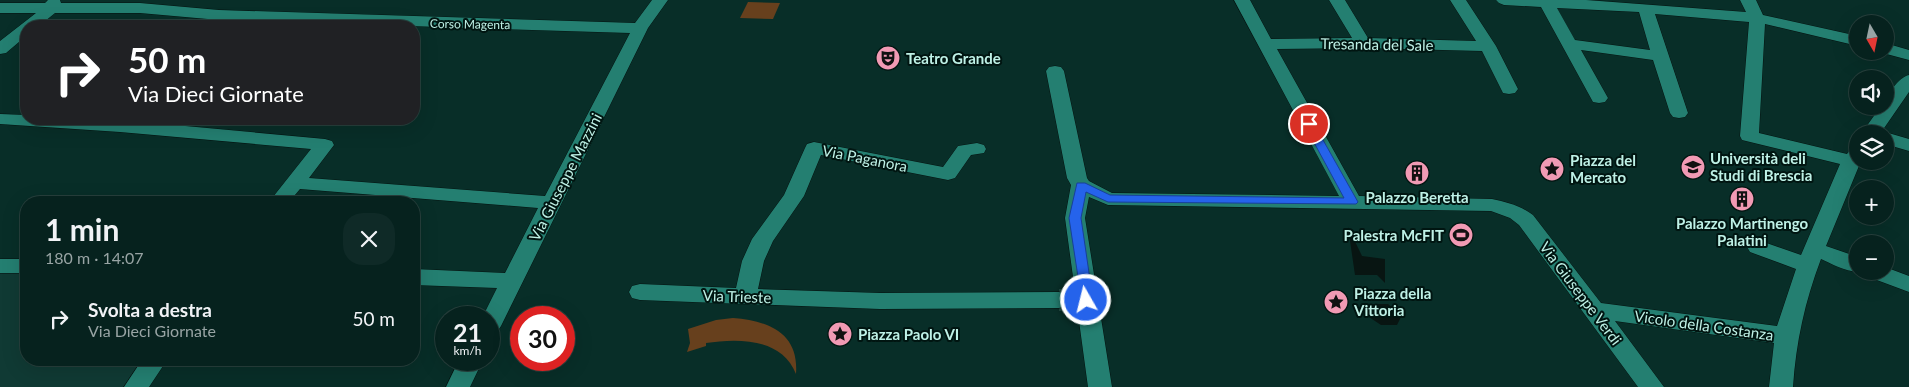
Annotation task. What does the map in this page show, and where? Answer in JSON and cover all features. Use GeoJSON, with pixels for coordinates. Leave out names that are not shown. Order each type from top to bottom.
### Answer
{"type":"FeatureCollection","features":[{"type":"Feature","properties":{"kind":"street","name":"Via Giuseppe Mazzini"},"geometry":{"type":"LineString","coordinates":[[499,306],[640,28],[660,0]]}},
{"type":"Feature","properties":{"kind":"street"},"geometry":{"type":"LineString","coordinates":[[1081,185],[1108,198],[1352,202],[1242,0]]}},
{"type":"Feature","properties":{"kind":"street"},"geometry":{"type":"LineString","coordinates":[[1337,0],[1363,43]]}},
{"type":"Feature","properties":{"kind":"street"},"geometry":{"type":"LineString","coordinates":[[1458,0],[1488,46],[1509,89]]}},
{"type":"Feature","properties":{"kind":"street"},"geometry":{"type":"LineString","coordinates":[[1504,0],[1645,8],[1757,18],[1849,39]]}},
{"type":"Feature","properties":{"kind":"street"},"geometry":{"type":"LineString","coordinates":[[1748,0],[1757,18],[1749,136],[1849,156]]}},
{"type":"Feature","properties":{"kind":"street"},"geometry":{"type":"LineString","coordinates":[[1547,3],[1599,98]]}},
{"type":"Feature","properties":{"kind":"street","name":"Corso Magenta"},"geometry":{"type":"LineString","coordinates":[[0,8],[55,4],[140,8],[220,15],[352,20]]}},
{"type":"Feature","properties":{"kind":"street"},"geometry":{"type":"LineString","coordinates":[[36,20],[55,4]]}},
{"type":"Feature","properties":{"kind":"street"},"geometry":{"type":"LineString","coordinates":[[1645,8],[1679,113]]}},
{"type":"Feature","properties":{"kind":"street","name":"Corso Magenta"},"geometry":{"type":"LineString","coordinates":[[420,22],[640,28]]}},
{"type":"Feature","properties":{"kind":"street"},"geometry":{"type":"LineString","coordinates":[[0,49],[20,33]]}},
{"type":"Feature","properties":{"kind":"street","name":"Tresanda del Sale"},"geometry":{"type":"LineString","coordinates":[[1267,44],[1363,43],[1488,46]]}},
{"type":"Feature","properties":{"kind":"street"},"geometry":{"type":"LineString","coordinates":[[1570,44],[1660,56]]}},
{"type":"Feature","properties":{"kind":"street"},"geometry":{"type":"LineString","coordinates":[[1894,51],[1909,55]]}},
{"type":"Feature","properties":{"kind":"street"},"geometry":{"type":"LineString","coordinates":[[1055,71],[1075,172],[1081,185],[1075,218],[1100,387]]}},
{"type":"Feature","properties":{"kind":"street"},"geometry":{"type":"LineString","coordinates":[[1881,125],[1906,88]]}},
{"type":"Feature","properties":{"kind":"street"},"geometry":{"type":"LineString","coordinates":[[0,119],[20,120]]}},
{"type":"Feature","properties":{"kind":"street"},"geometry":{"type":"LineString","coordinates":[[103,125],[325,145],[284,196]]}},
{"type":"Feature","properties":{"kind":"street"},"geometry":{"type":"LineString","coordinates":[[1894,140],[1909,145]]}},
{"type":"Feature","properties":{"kind":"street","name":"Via Paganora"},"geometry":{"type":"LineString","coordinates":[[745,296],[753,261],[760,246],[794,196],[814,148],[948,174],[965,150],[977,149]]}},
{"type":"Feature","properties":{"kind":"street"},"geometry":{"type":"LineString","coordinates":[[1781,387],[1785,336],[1811,257],[1849,169]]}},
{"type":"Feature","properties":{"kind":"street"},"geometry":{"type":"LineString","coordinates":[[296,183],[551,203]]}},
{"type":"Feature","properties":{"kind":"street","name":"Via Giuseppe Verdi"},"geometry":{"type":"LineString","coordinates":[[1352,202],[1492,205],[1517,212],[1526,220],[1652,387]]}},
{"type":"Feature","properties":{"kind":"street"},"geometry":{"type":"LineString","coordinates":[[1758,247],[1849,263]]}},
{"type":"Feature","properties":{"kind":"street"},"geometry":{"type":"LineString","coordinates":[[0,266],[20,266]]}},
{"type":"Feature","properties":{"kind":"street"},"geometry":{"type":"LineString","coordinates":[[420,277],[512,281]]}},
{"type":"Feature","properties":{"kind":"street"},"geometry":{"type":"LineString","coordinates":[[1894,278],[1909,284]]}},
{"type":"Feature","properties":{"kind":"street","name":"Via Trieste"},"geometry":{"type":"LineString","coordinates":[[640,292],[880,300],[1059,300]]}},
{"type":"Feature","properties":{"kind":"street","name":"Vicolo della Costanza"},"geometry":{"type":"LineString","coordinates":[[1594,310],[1785,336]]}},
{"type":"Feature","properties":{"kind":"street"},"geometry":{"type":"LineString","coordinates":[[136,387],[151,366]]}},
{"type":"Feature","properties":{"kind":"street"},"geometry":{"type":"LineString","coordinates":[[458,387],[466,371]]}},
{"type":"Feature","properties":{"kind":"shaded area"},"geometry":{"type":"Polygon","coordinates":[[[748,2],[780,3],[773,19],[740,18],[748,2]]]}},
{"type":"Feature","properties":{"kind":"shaded area"},"geometry":{"type":"Polygon","coordinates":[[[1348,227],[1362,256],[1385,259],[1385,283],[1377,275],[1355,275],[1348,227]]]}},
{"type":"Feature","properties":{"kind":"shaded area"},"geometry":{"type":"Polygon","coordinates":[[[0,273],[20,273],[20,366],[144,366],[128,387],[0,387],[0,273]]]}},
{"type":"Feature","properties":{"kind":"shaded area"},"geometry":{"type":"Polygon","coordinates":[[[1371,304],[1388,304],[1402,315],[1397,325],[1381,325],[1366,315],[1371,304]]]}},
{"type":"Feature","properties":{"kind":"shaded area"},"geometry":{"type":"Polygon","coordinates":[[[733,318],[770,326],[787,339],[796,360],[796,374],[781,353],[758,343],[718,341],[706,343],[706,346],[687,352],[690,343],[688,329],[716,320],[733,318]]]}},
{"type":"Feature","properties":{"kind":"tunnel"},"geometry":{"type":"LineString","coordinates":[[1059,300],[1075,300]]}},
{"type":"Feature","properties":{"kind":"place","name":"Teatro Grande"},"geometry":{"type":"Point","coordinates":[888,58]}},
{"type":"Feature","properties":{"kind":"place","name":"Università deli Studi di Brescia"},"geometry":{"type":"Point","coordinates":[1693,167]}},
{"type":"Feature","properties":{"kind":"place","name":"Piazza del Mercato"},"geometry":{"type":"Point","coordinates":[1552,169]}},
{"type":"Feature","properties":{"kind":"place","name":"Palazzo Beretta"},"geometry":{"type":"Point","coordinates":[1417,173]}},
{"type":"Feature","properties":{"kind":"place","name":"Palazzo Martinengo Palatini"},"geometry":{"type":"Point","coordinates":[1742,199]}},
{"type":"Feature","properties":{"kind":"place","name":"Palestra McFIT"},"geometry":{"type":"Point","coordinates":[1461,235]}},
{"type":"Feature","properties":{"kind":"place","name":"Piazza della Vittoria"},"geometry":{"type":"Point","coordinates":[1336,302]}},
{"type":"Feature","properties":{"kind":"place","name":"Piazza Paolo VI"},"geometry":{"type":"Point","coordinates":[840,334]}},
{"type":"Feature","properties":{"kind":"route"},"geometry":{"type":"LineString","coordinates":[[1086,300],[1075,218],[1081,185],[1108,198],[1352,202],[1309,124]]}}]}
